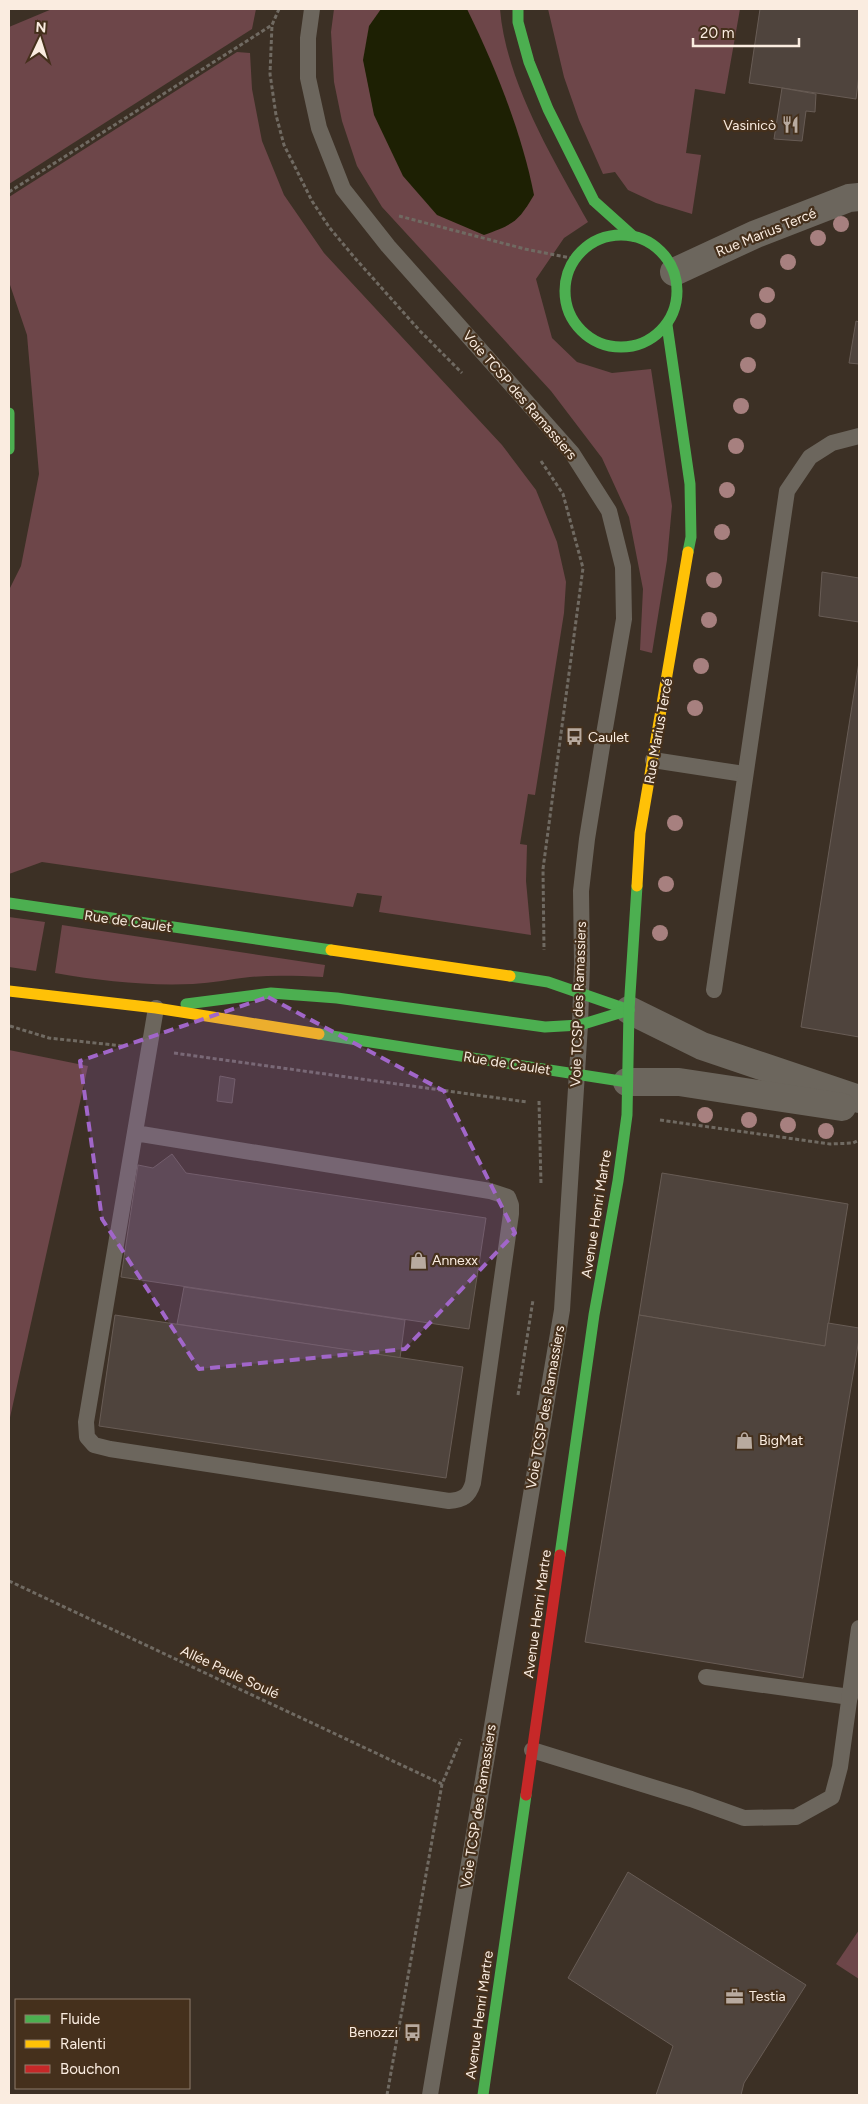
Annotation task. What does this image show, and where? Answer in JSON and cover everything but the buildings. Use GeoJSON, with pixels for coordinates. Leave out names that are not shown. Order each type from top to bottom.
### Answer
{"type":"FeatureCollection","features":[{"type":"Feature","properties":{"kind":"main road"},"geometry":{"type":"LineString","coordinates":[[518,9],[518,22],[529,62],[548,109],[594,201],[633,236]]}},
{"type":"Feature","properties":{"kind":"main road"},"geometry":{"type":"LineString","coordinates":[[613,235],[633,236],[651,243],[665,256],[674,272],[678,290],[675,308],[666,325],[653,338],[636,346],[617,347],[600,343],[584,334],[573,320],[566,303],[565,286],[570,268],[579,254],[595,242],[613,235]]}},
{"type":"Feature","properties":{"kind":"main road","name":"Rue Marius Tercé"},"geometry":{"type":"LineString","coordinates":[[624,1138],[627,1116],[630,1010],[640,833],[691,537],[690,484],[666,325]]}},
{"type":"Feature","properties":{"kind":"main road"},"geometry":{"type":"LineString","coordinates":[[9,413],[9,449]]}},
{"type":"Feature","properties":{"kind":"main road","name":"Rue de Caulet"},"geometry":{"type":"LineString","coordinates":[[9,902],[548,982],[630,1010]]}},
{"type":"Feature","properties":{"kind":"main road","name":"Rue de Caulet"},"geometry":{"type":"LineString","coordinates":[[9,991],[156,1008],[627,1082]]}},
{"type":"Feature","properties":{"kind":"main road","name":"Rue de Caulet"},"geometry":{"type":"LineString","coordinates":[[156,1008],[271,993],[337,998],[545,1027],[580,1025],[630,1010]]}},
{"type":"Feature","properties":{"kind":"main road","name":"Avenue Henri Martre"},"geometry":{"type":"LineString","coordinates":[[483,2095],[594,1316],[624,1138]]}},
{"type":"Feature","properties":{"kind":"street","name":"Rue Marius Tercé"},"geometry":{"type":"LineString","coordinates":[[674,272],[704,256],[756,234],[849,198],[859,197]]}},
{"type":"Feature","properties":{"kind":"street","name":"Rue de Caulet"},"geometry":{"type":"LineString","coordinates":[[630,1010],[702,1046],[859,1099]]}},
{"type":"Feature","properties":{"kind":"street","name":"Rue de Caulet"},"geometry":{"type":"LineString","coordinates":[[627,1082],[679,1082],[859,1109]]}},
{"type":"Feature","properties":{"kind":"lane","name":"Voie TCSP des Ramassiers"},"geometry":{"type":"LineString","coordinates":[[312,9],[308,38],[308,78],[319,128],[343,189],[388,246],[572,453],[609,511],[623,566],[624,619],[587,839],[581,891],[580,1025],[562,1310],[430,2095]]}},
{"type":"Feature","properties":{"kind":"lane"},"geometry":{"type":"LineString","coordinates":[[714,990],[744,774],[787,491],[810,457],[832,444],[859,436]]}},
{"type":"Feature","properties":{"kind":"lane"},"geometry":{"type":"LineString","coordinates":[[653,760],[744,774]]}},
{"type":"Feature","properties":{"kind":"lane"},"geometry":{"type":"LineString","coordinates":[[135,1133],[490,1191],[508,1197],[511,1205],[511,1214],[476,1463],[470,1492],[465,1498],[449,1501],[94,1445],[87,1437],[86,1422],[156,1008]]}},
{"type":"Feature","properties":{"kind":"lane"},"geometry":{"type":"LineString","coordinates":[[532,1750],[691,1798],[744,1818],[796,1817],[832,1796],[840,1767],[859,1628]]}},
{"type":"Feature","properties":{"kind":"lane"},"geometry":{"type":"LineString","coordinates":[[706,1677],[850,1697]]}},
{"type":"Feature","properties":{"kind":"path"},"geometry":{"type":"LineString","coordinates":[[279,9],[272,25],[270,74],[276,115],[284,145],[312,201],[328,227],[420,331],[468,379]]}},
{"type":"Feature","properties":{"kind":"path"},"geometry":{"type":"LineString","coordinates":[[9,192],[272,25]]}},
{"type":"Feature","properties":{"kind":"path"},"geometry":{"type":"LineString","coordinates":[[328,227],[365,216],[395,215],[525,249],[576,260]]}},
{"type":"Feature","properties":{"kind":"path"},"geometry":{"type":"LineString","coordinates":[[537,456],[563,494],[583,568],[543,869],[543,940]]}},
{"type":"Feature","properties":{"kind":"path"},"geometry":{"type":"LineString","coordinates":[[9,1025],[49,1038],[149,1049],[539,1103]]}},
{"type":"Feature","properties":{"kind":"path"},"geometry":{"type":"LineString","coordinates":[[664,1120],[830,1144],[853,1143],[859,1140]]}},
{"type":"Feature","properties":{"kind":"path","name":"Allée Paule Soulé"},"geometry":{"type":"LineString","coordinates":[[9,1581],[442,1784],[387,2095]]}},
{"type":"Feature","properties":{"kind":"highlighted area"},"geometry":{"type":"Polygon","coordinates":[[[268,997],[444,1091],[515,1233],[405,1349],[199,1369],[102,1219],[80,1061],[268,997]]]}},
{"type":"Feature","properties":{"kind":"shaded area"},"geometry":{"type":"Polygon","coordinates":[[[52,9],[256,9],[252,29],[9,184],[9,27],[52,9]]]}},
{"type":"Feature","properties":{"kind":"shaded area"},"geometry":{"type":"Polygon","coordinates":[[[334,9],[500,9],[504,37],[521,92],[546,146],[588,222],[564,238],[536,279],[552,338],[577,362],[612,373],[651,369],[672,506],[667,560],[652,653],[640,650],[643,589],[629,517],[602,458],[551,391],[382,207],[357,166],[342,121],[334,82],[331,32],[334,9]]]}},
{"type":"Feature","properties":{"kind":"shaded area"},"geometry":{"type":"Polygon","coordinates":[[[381,9],[467,9],[488,53],[515,124],[534,195],[519,217],[509,225],[484,235],[437,215],[403,176],[374,115],[363,60],[369,26],[381,9]]]}},
{"type":"Feature","properties":{"kind":"shaded area"},"geometry":{"type":"Polygon","coordinates":[[[548,9],[740,9],[725,94],[695,89],[686,153],[701,155],[692,214],[656,203],[628,190],[615,172],[603,174],[579,120],[564,77],[548,9]]]}},
{"type":"Feature","properties":{"kind":"shaded area"},"geometry":{"type":"Polygon","coordinates":[[[237,52],[250,53],[252,89],[262,141],[284,195],[324,253],[502,445],[536,490],[557,542],[566,582],[564,613],[535,795],[528,794],[520,844],[527,845],[526,881],[531,935],[379,912],[382,896],[357,893],[353,907],[42,862],[9,874],[9,590],[21,566],[39,474],[27,335],[9,282],[9,197],[237,52]]]}},
{"type":"Feature","properties":{"kind":"shaded area"},"geometry":{"type":"Polygon","coordinates":[[[9,917],[45,922],[36,971],[9,967],[9,917]]]}},
{"type":"Feature","properties":{"kind":"shaded area"},"geometry":{"type":"Polygon","coordinates":[[[62,925],[325,965],[323,977],[259,976],[200,983],[141,984],[55,973],[62,925]]]}},
{"type":"Feature","properties":{"kind":"shaded area"},"geometry":{"type":"Polygon","coordinates":[[[9,1050],[88,1066],[9,1422],[9,1050]]]}},
{"type":"Feature","properties":{"kind":"shaded area"},"geometry":{"type":"Polygon","coordinates":[[[859,1930],[859,1979],[836,1964],[859,1930]]]}},
{"type":"Feature","properties":{"kind":"traffic: fast"},"geometry":{"type":"LineString","coordinates":[[518,9],[518,22],[529,62],[548,109],[594,201],[633,236]]}},
{"type":"Feature","properties":{"kind":"traffic: fast"},"geometry":{"type":"LineString","coordinates":[[621,235],[632,236],[642,240],[660,252],[672,270],[676,280],[677,291],[676,302],[672,312],[660,330],[642,342],[632,346],[621,347],[610,346],[600,342],[582,330],[570,312],[566,302],[565,291],[566,280],[570,270],[582,252],[600,240],[610,236],[621,235]]}},
{"type":"Feature","properties":{"kind":"traffic: fast"},"geometry":{"type":"LineString","coordinates":[[667,325],[690,484],[691,537],[688,552]]}},
{"type":"Feature","properties":{"kind":"traffic: fast"},"geometry":{"type":"LineString","coordinates":[[9,413],[9,449]]}},
{"type":"Feature","properties":{"kind":"traffic: fast"},"geometry":{"type":"LineString","coordinates":[[560,1555],[594,1315],[618,1181],[627,1115],[629,1010],[637,886]]}},
{"type":"Feature","properties":{"kind":"traffic: fast"},"geometry":{"type":"LineString","coordinates":[[9,903],[331,950]]}},
{"type":"Feature","properties":{"kind":"traffic: fast"},"geometry":{"type":"LineString","coordinates":[[510,976],[548,982],[629,1010]]}},
{"type":"Feature","properties":{"kind":"traffic: fast"},"geometry":{"type":"LineString","coordinates":[[186,1004],[271,993],[337,998],[545,1027],[580,1025],[629,1010]]}},
{"type":"Feature","properties":{"kind":"traffic: fast"},"geometry":{"type":"LineString","coordinates":[[319,1034],[627,1082]]}},
{"type":"Feature","properties":{"kind":"traffic: fast"},"geometry":{"type":"LineString","coordinates":[[483,2095],[526,1795]]}},
{"type":"Feature","properties":{"kind":"traffic: slow"},"geometry":{"type":"LineString","coordinates":[[637,886],[640,833],[688,552]]}},
{"type":"Feature","properties":{"kind":"traffic: slow"},"geometry":{"type":"LineString","coordinates":[[331,950],[510,976]]}},
{"type":"Feature","properties":{"kind":"traffic: slow"},"geometry":{"type":"LineString","coordinates":[[9,991],[156,1008],[319,1034]]}},
{"type":"Feature","properties":{"kind":"traffic: jam"},"geometry":{"type":"LineString","coordinates":[[526,1795],[560,1555]]}},
{"type":"Feature","properties":{"kind":"place","name":"Vasinicò"},"geometry":{"type":"Point","coordinates":[790,125]}},
{"type":"Feature","properties":{"kind":"place","name":"Caulet"},"geometry":{"type":"Point","coordinates":[574,737]}},
{"type":"Feature","properties":{"kind":"place","name":"Annexx"},"geometry":{"type":"Point","coordinates":[418,1260]}},
{"type":"Feature","properties":{"kind":"place","name":"BigMat"},"geometry":{"type":"Point","coordinates":[745,1440]}},
{"type":"Feature","properties":{"kind":"place","name":"Testia"},"geometry":{"type":"Point","coordinates":[735,1996]}},
{"type":"Feature","properties":{"kind":"place","name":"Benozzi"},"geometry":{"type":"Point","coordinates":[412,2032]}}]}
